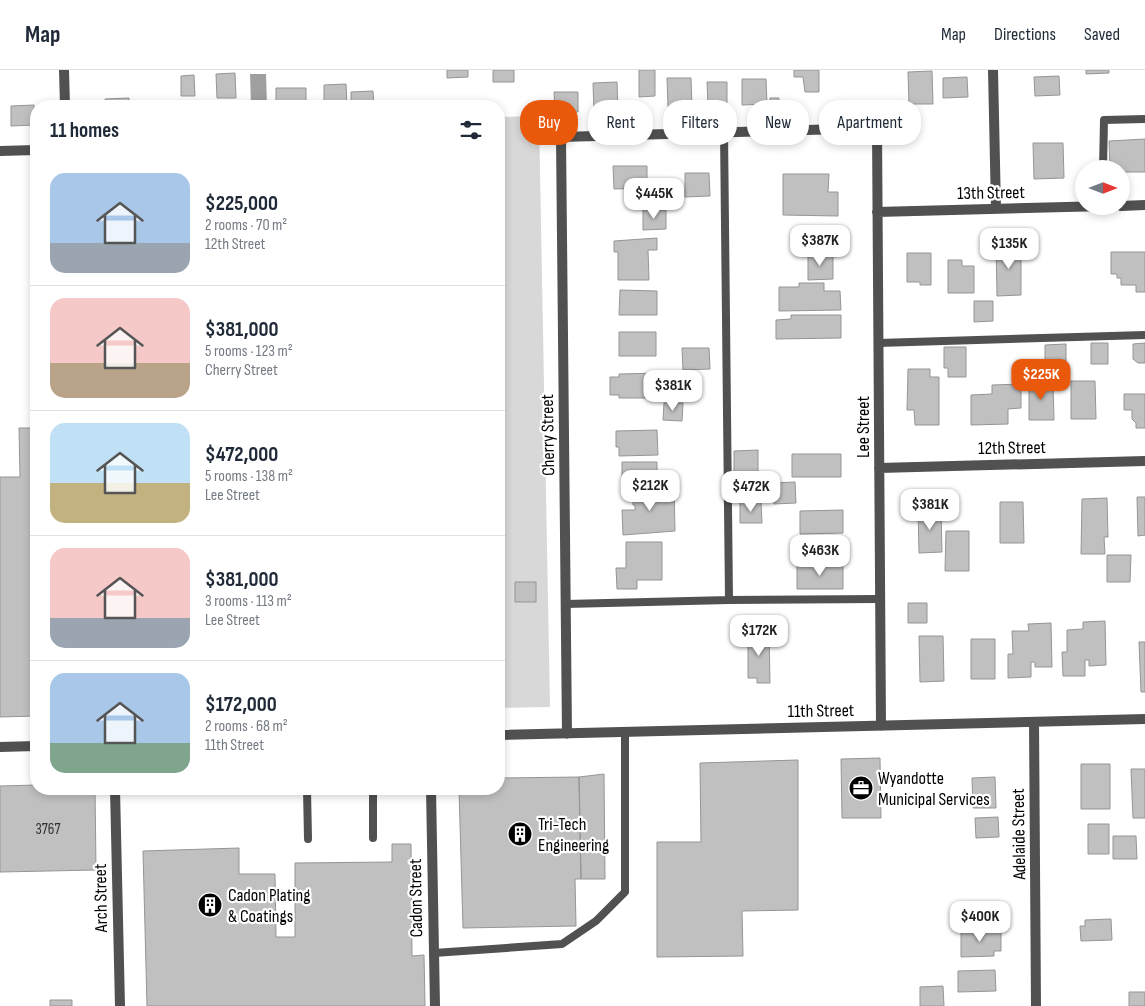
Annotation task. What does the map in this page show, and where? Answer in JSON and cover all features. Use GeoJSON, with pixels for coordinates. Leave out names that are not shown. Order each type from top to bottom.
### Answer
{"type":"FeatureCollection","features":[{"type":"Feature","properties":{"kind":"street"},"geometry":{"type":"LineString","coordinates":[[64,70],[65,100]]}},
{"type":"Feature","properties":{"kind":"street"},"geometry":{"type":"LineString","coordinates":[[993,70],[996,209]]}},
{"type":"Feature","properties":{"kind":"street","name":"Lee Street"},"geometry":{"type":"LineString","coordinates":[[737,131],[877,128],[881,726]]}},
{"type":"Feature","properties":{"kind":"street","name":"Cherry Street"},"geometry":{"type":"LineString","coordinates":[[567,734],[561,137],[663,133]]}},
{"type":"Feature","properties":{"kind":"street"},"geometry":{"type":"LineString","coordinates":[[0,151],[30,150]]}},
{"type":"Feature","properties":{"kind":"street"},"geometry":{"type":"LineString","coordinates":[[1130,206],[1145,205]]}},
{"type":"Feature","properties":{"kind":"street","name":"13th Street"},"geometry":{"type":"LineString","coordinates":[[877,212],[1075,207]]}},
{"type":"Feature","properties":{"kind":"street","name":"12th Street"},"geometry":{"type":"LineString","coordinates":[[879,468],[1145,461]]}},
{"type":"Feature","properties":{"kind":"street","name":"11th Street"},"geometry":{"type":"LineString","coordinates":[[505,735],[1145,719]]}},
{"type":"Feature","properties":{"kind":"street","name":"Adelaide Street"},"geometry":{"type":"LineString","coordinates":[[1034,722],[1036,1006]]}},
{"type":"Feature","properties":{"kind":"street"},"geometry":{"type":"LineString","coordinates":[[0,747],[30,746]]}},
{"type":"Feature","properties":{"kind":"street","name":"Arch Street"},"geometry":{"type":"LineString","coordinates":[[115,795],[120,1006]]}},
{"type":"Feature","properties":{"kind":"street","name":"Cadon Street"},"geometry":{"type":"LineString","coordinates":[[430,795],[435,1006]]}},
{"type":"Feature","properties":{"kind":"lane"},"geometry":{"type":"LineString","coordinates":[[1103,160],[1104,120],[1145,119]]}},
{"type":"Feature","properties":{"kind":"lane"},"geometry":{"type":"LineString","coordinates":[[724,145],[728,600]]}},
{"type":"Feature","properties":{"kind":"lane"},"geometry":{"type":"LineString","coordinates":[[878,343],[1145,335]]}},
{"type":"Feature","properties":{"kind":"lane"},"geometry":{"type":"LineString","coordinates":[[566,604],[880,598]]}},
{"type":"Feature","properties":{"kind":"lane"},"geometry":{"type":"LineString","coordinates":[[434,953],[562,944],[596,921],[624,892],[625,732]]}},
{"type":"Feature","properties":{"kind":"lane"},"geometry":{"type":"LineString","coordinates":[[307,795],[308,839]]}},
{"type":"Feature","properties":{"kind":"lane"},"geometry":{"type":"LineString","coordinates":[[373,795],[373,838]]}},
{"type":"Feature","properties":{"kind":"shaded area"},"geometry":{"type":"Polygon","coordinates":[[[250,74],[266,74],[267,100],[251,100],[250,74]]]}},
{"type":"Feature","properties":{"kind":"shaded area"},"geometry":{"type":"Polygon","coordinates":[[[520,116],[520,145],[540,145],[550,707],[505,708],[505,117],[520,116]]]}},
{"type":"Feature","properties":{"kind":"building"},"geometry":{"type":"Polygon","coordinates":[[[447,70],[468,70],[468,77],[447,78],[447,70]]]}},
{"type":"Feature","properties":{"kind":"building"},"geometry":{"type":"Polygon","coordinates":[[[493,70],[514,70],[514,82],[493,82],[493,70]]]}},
{"type":"Feature","properties":{"kind":"building"},"geometry":{"type":"Polygon","coordinates":[[[639,70],[655,70],[655,96],[639,97],[639,70]]]}},
{"type":"Feature","properties":{"kind":"building"},"geometry":{"type":"Polygon","coordinates":[[[794,70],[819,70],[819,92],[805,92],[803,77],[794,77],[794,70]]]}},
{"type":"Feature","properties":{"kind":"building"},"geometry":{"type":"Polygon","coordinates":[[[1086,70],[1109,70],[1109,73],[1086,74],[1086,70]]]}},
{"type":"Feature","properties":{"kind":"building"},"geometry":{"type":"Polygon","coordinates":[[[932,71],[933,104],[921,104],[921,100],[909,100],[908,72],[932,71]]]}},
{"type":"Feature","properties":{"kind":"building"},"geometry":{"type":"Polygon","coordinates":[[[235,73],[236,98],[217,98],[216,74],[235,73]]]}},
{"type":"Feature","properties":{"kind":"building"},"geometry":{"type":"Polygon","coordinates":[[[194,75],[195,96],[181,96],[181,76],[194,75]]]}},
{"type":"Feature","properties":{"kind":"building"},"geometry":{"type":"Polygon","coordinates":[[[1059,76],[1060,95],[1035,96],[1034,77],[1059,76]]]}},
{"type":"Feature","properties":{"kind":"building"},"geometry":{"type":"Polygon","coordinates":[[[967,77],[968,97],[943,98],[943,78],[967,77]]]}},
{"type":"Feature","properties":{"kind":"building"},"geometry":{"type":"Polygon","coordinates":[[[667,78],[691,78],[692,100],[668,100],[667,78]]]}},
{"type":"Feature","properties":{"kind":"building"},"geometry":{"type":"Polygon","coordinates":[[[742,79],[766,79],[767,100],[747,100],[747,105],[742,105],[742,79]]]}},
{"type":"Feature","properties":{"kind":"building"},"geometry":{"type":"Polygon","coordinates":[[[617,82],[618,100],[594,100],[593,83],[617,82]]]}},
{"type":"Feature","properties":{"kind":"building"},"geometry":{"type":"Polygon","coordinates":[[[707,82],[727,82],[727,100],[708,100],[707,82]]]}},
{"type":"Feature","properties":{"kind":"building"},"geometry":{"type":"Polygon","coordinates":[[[346,84],[347,100],[324,100],[324,85],[346,84]]]}},
{"type":"Feature","properties":{"kind":"building"},"geometry":{"type":"Polygon","coordinates":[[[276,88],[306,88],[306,100],[276,100],[276,88]]]}},
{"type":"Feature","properties":{"kind":"building"},"geometry":{"type":"Polygon","coordinates":[[[373,91],[374,100],[351,100],[351,92],[373,91]]]}},
{"type":"Feature","properties":{"kind":"building"},"geometry":{"type":"Polygon","coordinates":[[[554,92],[578,92],[578,100],[554,100],[554,92]]]}},
{"type":"Feature","properties":{"kind":"building"},"geometry":{"type":"Polygon","coordinates":[[[129,98],[129,100],[105,100],[129,98]]]}},
{"type":"Feature","properties":{"kind":"building"},"geometry":{"type":"Polygon","coordinates":[[[770,98],[779,98],[779,100],[770,100],[770,98]]]}},
{"type":"Feature","properties":{"kind":"building"},"geometry":{"type":"Polygon","coordinates":[[[30,105],[30,125],[11,126],[11,106],[30,105]]]}},
{"type":"Feature","properties":{"kind":"building"},"geometry":{"type":"Polygon","coordinates":[[[1145,139],[1145,172],[1130,172],[1130,160],[1110,160],[1109,141],[1145,139]]]}},
{"type":"Feature","properties":{"kind":"building"},"geometry":{"type":"Polygon","coordinates":[[[1033,143],[1063,143],[1064,178],[1034,179],[1033,143]]]}},
{"type":"Feature","properties":{"kind":"building"},"geometry":{"type":"Polygon","coordinates":[[[613,166],[647,166],[647,188],[614,189],[613,166]]]}},
{"type":"Feature","properties":{"kind":"building"},"geometry":{"type":"Polygon","coordinates":[[[685,173],[709,173],[710,196],[685,197],[685,173]]]}},
{"type":"Feature","properties":{"kind":"building"},"geometry":{"type":"Polygon","coordinates":[[[783,174],[829,174],[828,192],[838,192],[838,216],[783,215],[783,174]]]}},
{"type":"Feature","properties":{"kind":"building"},"geometry":{"type":"Polygon","coordinates":[[[643,210],[666,210],[666,229],[643,230],[643,210]]]}},
{"type":"Feature","properties":{"kind":"building"},"geometry":{"type":"Polygon","coordinates":[[[657,238],[657,250],[648,250],[649,280],[618,280],[618,252],[614,252],[614,241],[657,238]]]}},
{"type":"Feature","properties":{"kind":"building"},"geometry":{"type":"Polygon","coordinates":[[[996,244],[1021,244],[1021,295],[997,296],[996,244]]]}},
{"type":"Feature","properties":{"kind":"building"},"geometry":{"type":"Polygon","coordinates":[[[1111,252],[1145,252],[1145,292],[1136,292],[1136,285],[1121,285],[1121,278],[1117,278],[1117,274],[1111,274],[1111,252]]]}},
{"type":"Feature","properties":{"kind":"building"},"geometry":{"type":"Polygon","coordinates":[[[907,253],[931,253],[931,285],[920,285],[920,282],[907,282],[907,253]]]}},
{"type":"Feature","properties":{"kind":"building"},"geometry":{"type":"Polygon","coordinates":[[[808,255],[833,255],[833,279],[808,280],[808,255]]]}},
{"type":"Feature","properties":{"kind":"building"},"geometry":{"type":"Polygon","coordinates":[[[948,260],[962,260],[962,266],[974,266],[974,293],[948,293],[948,260]]]}},
{"type":"Feature","properties":{"kind":"building"},"geometry":{"type":"Polygon","coordinates":[[[799,283],[824,283],[824,291],[840,291],[841,310],[779,311],[779,287],[799,287],[799,283]]]}},
{"type":"Feature","properties":{"kind":"building"},"geometry":{"type":"Polygon","coordinates":[[[620,290],[657,291],[657,315],[619,315],[620,290]]]}},
{"type":"Feature","properties":{"kind":"building"},"geometry":{"type":"Polygon","coordinates":[[[974,301],[993,301],[993,321],[974,322],[974,301]]]}},
{"type":"Feature","properties":{"kind":"building"},"geometry":{"type":"Polygon","coordinates":[[[791,315],[841,315],[841,338],[776,339],[776,320],[791,319],[791,315]]]}},
{"type":"Feature","properties":{"kind":"building"},"geometry":{"type":"Polygon","coordinates":[[[619,332],[656,332],[656,356],[619,356],[619,332]]]}},
{"type":"Feature","properties":{"kind":"building"},"geometry":{"type":"Polygon","coordinates":[[[1091,343],[1108,343],[1108,364],[1091,364],[1091,343]]]}},
{"type":"Feature","properties":{"kind":"building"},"geometry":{"type":"Polygon","coordinates":[[[1145,343],[1145,363],[1138,363],[1133,359],[1133,344],[1145,343]]]}},
{"type":"Feature","properties":{"kind":"building"},"geometry":{"type":"Polygon","coordinates":[[[1066,344],[1066,367],[1045,367],[1045,345],[1066,344]]]}},
{"type":"Feature","properties":{"kind":"building"},"geometry":{"type":"Polygon","coordinates":[[[944,347],[966,347],[966,377],[948,377],[948,368],[944,368],[944,347]]]}},
{"type":"Feature","properties":{"kind":"building"},"geometry":{"type":"Polygon","coordinates":[[[682,348],[709,348],[710,369],[683,370],[682,348]]]}},
{"type":"Feature","properties":{"kind":"building"},"geometry":{"type":"Polygon","coordinates":[[[908,369],[930,369],[930,377],[939,377],[939,425],[915,425],[914,410],[907,410],[908,369]]]}},
{"type":"Feature","properties":{"kind":"building"},"geometry":{"type":"Polygon","coordinates":[[[663,373],[663,390],[655,390],[655,398],[619,398],[619,395],[610,395],[610,377],[619,377],[619,374],[663,373]]]}},
{"type":"Feature","properties":{"kind":"building"},"geometry":{"type":"Polygon","coordinates":[[[1071,381],[1095,381],[1096,419],[1071,419],[1071,381]]]}},
{"type":"Feature","properties":{"kind":"building"},"geometry":{"type":"Polygon","coordinates":[[[1029,382],[1053,382],[1054,420],[1029,420],[1029,382]]]}},
{"type":"Feature","properties":{"kind":"building"},"geometry":{"type":"Polygon","coordinates":[[[1021,384],[1021,408],[1008,409],[1008,424],[971,425],[971,395],[992,394],[992,385],[1021,384]]]}},
{"type":"Feature","properties":{"kind":"building"},"geometry":{"type":"Polygon","coordinates":[[[1124,394],[1145,394],[1145,428],[1136,428],[1136,423],[1132,419],[1132,410],[1124,410],[1124,394]]]}},
{"type":"Feature","properties":{"kind":"building"},"geometry":{"type":"Polygon","coordinates":[[[664,403],[683,403],[682,421],[663,420],[664,403]]]}},
{"type":"Feature","properties":{"kind":"building"},"geometry":{"type":"Polygon","coordinates":[[[19,428],[30,428],[30,716],[0,717],[0,477],[20,477],[19,428]]]}},
{"type":"Feature","properties":{"kind":"building"},"geometry":{"type":"Polygon","coordinates":[[[657,430],[658,455],[619,456],[619,447],[616,447],[616,431],[657,430]]]}},
{"type":"Feature","properties":{"kind":"building"},"geometry":{"type":"Polygon","coordinates":[[[758,450],[758,476],[734,476],[734,451],[758,450]]]}},
{"type":"Feature","properties":{"kind":"building"},"geometry":{"type":"Polygon","coordinates":[[[792,454],[841,454],[841,477],[792,477],[792,454]]]}},
{"type":"Feature","properties":{"kind":"building"},"geometry":{"type":"Polygon","coordinates":[[[622,462],[657,462],[657,476],[622,477],[622,462]]]}},
{"type":"Feature","properties":{"kind":"building"},"geometry":{"type":"Polygon","coordinates":[[[795,482],[796,503],[774,504],[774,483],[795,482]]]}},
{"type":"Feature","properties":{"kind":"building"},"geometry":{"type":"Polygon","coordinates":[[[633,488],[674,488],[675,531],[623,535],[622,510],[635,510],[635,505],[633,505],[633,488]]]}},
{"type":"Feature","properties":{"kind":"building"},"geometry":{"type":"Polygon","coordinates":[[[1137,497],[1145,497],[1145,535],[1138,536],[1137,497]]]}},
{"type":"Feature","properties":{"kind":"building"},"geometry":{"type":"Polygon","coordinates":[[[1107,498],[1108,537],[1104,537],[1105,554],[1081,554],[1082,499],[1107,498]]]}},
{"type":"Feature","properties":{"kind":"building"},"geometry":{"type":"Polygon","coordinates":[[[740,502],[761,502],[762,523],[740,523],[740,502]]]}},
{"type":"Feature","properties":{"kind":"building"},"geometry":{"type":"Polygon","coordinates":[[[1000,502],[1023,502],[1024,543],[1000,543],[1000,502]]]}},
{"type":"Feature","properties":{"kind":"building"},"geometry":{"type":"Polygon","coordinates":[[[843,510],[843,533],[800,534],[800,511],[843,510]]]}},
{"type":"Feature","properties":{"kind":"building"},"geometry":{"type":"Polygon","coordinates":[[[918,510],[941,510],[942,552],[919,553],[918,510]]]}},
{"type":"Feature","properties":{"kind":"building"},"geometry":{"type":"Polygon","coordinates":[[[946,531],[969,531],[969,571],[945,571],[946,531]]]}},
{"type":"Feature","properties":{"kind":"building"},"geometry":{"type":"Polygon","coordinates":[[[800,537],[837,537],[837,543],[844,543],[844,554],[837,554],[837,560],[801,561],[800,537]]]}},
{"type":"Feature","properties":{"kind":"building"},"geometry":{"type":"Polygon","coordinates":[[[626,542],[662,542],[662,580],[637,580],[637,589],[617,589],[616,568],[626,568],[626,542]]]}},
{"type":"Feature","properties":{"kind":"building"},"geometry":{"type":"Polygon","coordinates":[[[1107,555],[1131,555],[1130,582],[1107,582],[1107,555]]]}},
{"type":"Feature","properties":{"kind":"building"},"geometry":{"type":"Polygon","coordinates":[[[843,565],[843,589],[797,589],[797,566],[843,565]]]}},
{"type":"Feature","properties":{"kind":"building"},"geometry":{"type":"Polygon","coordinates":[[[515,582],[536,582],[536,602],[515,602],[515,582]]]}},
{"type":"Feature","properties":{"kind":"building"},"geometry":{"type":"Polygon","coordinates":[[[908,603],[927,603],[927,623],[908,623],[908,603]]]}},
{"type":"Feature","properties":{"kind":"building"},"geometry":{"type":"Polygon","coordinates":[[[1105,621],[1106,665],[1089,666],[1089,660],[1085,660],[1085,676],[1063,676],[1062,652],[1067,652],[1067,630],[1083,629],[1083,622],[1105,621]]]}},
{"type":"Feature","properties":{"kind":"building"},"geometry":{"type":"Polygon","coordinates":[[[1051,623],[1052,667],[1035,667],[1035,662],[1031,662],[1031,677],[1008,678],[1008,654],[1013,654],[1012,631],[1029,631],[1028,624],[1051,623]]]}},
{"type":"Feature","properties":{"kind":"building"},"geometry":{"type":"Polygon","coordinates":[[[748,632],[769,632],[770,683],[757,683],[757,678],[748,678],[748,632]]]}},
{"type":"Feature","properties":{"kind":"building"},"geometry":{"type":"Polygon","coordinates":[[[919,636],[943,636],[944,681],[920,682],[919,636]]]}},
{"type":"Feature","properties":{"kind":"building"},"geometry":{"type":"Polygon","coordinates":[[[971,639],[995,639],[995,679],[971,679],[971,639]]]}},
{"type":"Feature","properties":{"kind":"building"},"geometry":{"type":"Polygon","coordinates":[[[1139,642],[1145,642],[1145,692],[1141,692],[1139,642]]]}},
{"type":"Feature","properties":{"kind":"building","name":"Wyandotte Municipal Services"},"geometry":{"type":"Polygon","coordinates":[[[880,758],[881,818],[842,818],[841,759],[880,758]]]}},
{"type":"Feature","properties":{"kind":"building"},"geometry":{"type":"Polygon","coordinates":[[[798,760],[798,910],[742,911],[743,956],[657,957],[657,842],[701,842],[700,763],[798,760]]]}},
{"type":"Feature","properties":{"kind":"building"},"geometry":{"type":"Polygon","coordinates":[[[1081,764],[1110,764],[1110,809],[1081,809],[1081,764]]]}},
{"type":"Feature","properties":{"kind":"building"},"geometry":{"type":"Polygon","coordinates":[[[1131,769],[1145,769],[1145,818],[1133,818],[1131,769]]]}},
{"type":"Feature","properties":{"kind":"building"},"geometry":{"type":"Polygon","coordinates":[[[604,774],[605,879],[581,879],[579,777],[604,774]]]}},
{"type":"Feature","properties":{"kind":"building","name":"Tri-Tech Engineering"},"geometry":{"type":"Polygon","coordinates":[[[579,777],[581,879],[575,879],[576,926],[463,928],[459,795],[505,795],[505,778],[579,777]]]}},
{"type":"Feature","properties":{"kind":"building"},"geometry":{"type":"Polygon","coordinates":[[[995,777],[996,808],[973,808],[972,778],[995,777]]]}},
{"type":"Feature","properties":{"kind":"building"},"geometry":{"type":"Polygon","coordinates":[[[30,785],[30,795],[95,795],[96,870],[0,872],[0,786],[30,785]]]}},
{"type":"Feature","properties":{"kind":"building"},"geometry":{"type":"Polygon","coordinates":[[[998,817],[999,837],[976,838],[975,818],[998,817]]]}},
{"type":"Feature","properties":{"kind":"building"},"geometry":{"type":"Polygon","coordinates":[[[1088,824],[1109,824],[1109,854],[1088,854],[1088,824]]]}},
{"type":"Feature","properties":{"kind":"building"},"geometry":{"type":"Polygon","coordinates":[[[1113,836],[1136,836],[1137,859],[1113,859],[1113,836]]]}},
{"type":"Feature","properties":{"kind":"building","name":"Cadon Plating & Coatings"},"geometry":{"type":"Polygon","coordinates":[[[392,844],[411,844],[412,956],[424,955],[425,1006],[147,1006],[143,851],[239,848],[239,874],[275,874],[276,937],[295,937],[295,863],[392,862],[392,844]]]}},
{"type":"Feature","properties":{"kind":"building"},"geometry":{"type":"Polygon","coordinates":[[[1111,919],[1112,940],[1081,941],[1080,926],[1085,926],[1085,920],[1111,919]]]}},
{"type":"Feature","properties":{"kind":"building"},"geometry":{"type":"Polygon","coordinates":[[[961,931],[1001,931],[1001,951],[994,951],[994,956],[961,957],[961,931]]]}},
{"type":"Feature","properties":{"kind":"building"},"geometry":{"type":"Polygon","coordinates":[[[995,970],[996,991],[958,992],[958,971],[995,970]]]}},
{"type":"Feature","properties":{"kind":"building"},"geometry":{"type":"Polygon","coordinates":[[[943,986],[944,1006],[920,1006],[920,987],[943,986]]]}},
{"type":"Feature","properties":{"kind":"building"},"geometry":{"type":"Polygon","coordinates":[[[1129,992],[1145,992],[1145,1006],[1129,1006],[1129,992]]]}},
{"type":"Feature","properties":{"kind":"building"},"geometry":{"type":"Polygon","coordinates":[[[50,1000],[72,1000],[72,1006],[50,1006],[50,1000]]]}},
{"type":"Feature","properties":{"kind":"place","name":"Wyandotte Municipal Services"},"geometry":{"type":"Point","coordinates":[861,788]}},
{"type":"Feature","properties":{"kind":"place","name":"Tri-Tech Engineering"},"geometry":{"type":"Point","coordinates":[520,834]}},
{"type":"Feature","properties":{"kind":"place","name":"Cadon Plating & Coatings"},"geometry":{"type":"Point","coordinates":[210,905]}}]}
